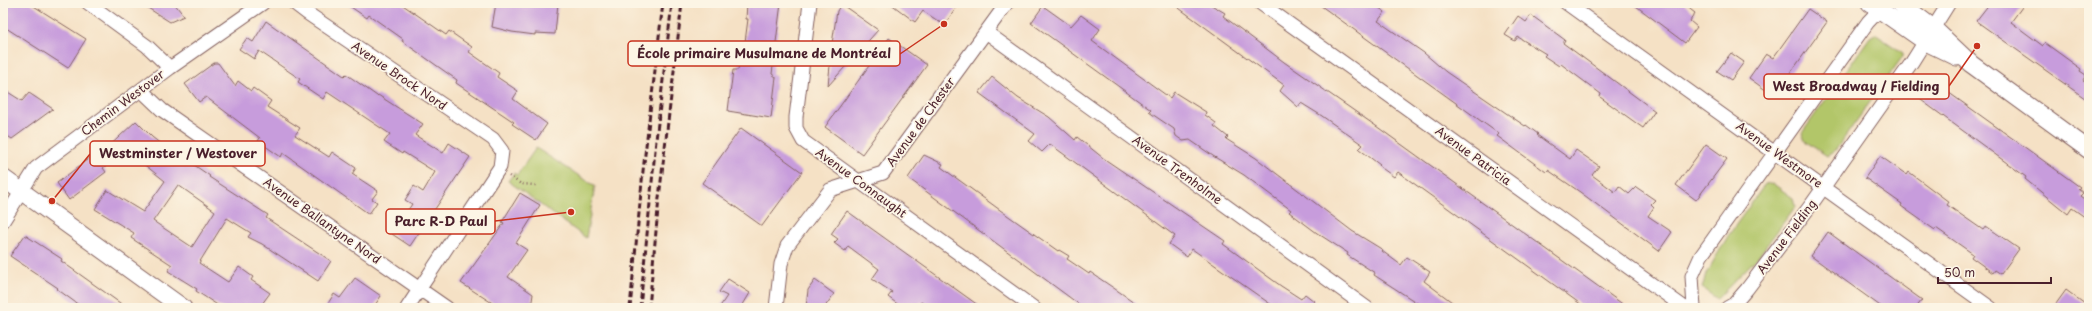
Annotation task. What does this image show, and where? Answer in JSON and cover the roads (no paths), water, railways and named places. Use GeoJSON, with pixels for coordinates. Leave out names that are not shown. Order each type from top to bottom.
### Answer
{"type":"FeatureCollection","features":[{"type":"Feature","properties":{"kind":"street"},"geometry":{"type":"LineString","coordinates":[[88,3],[151,50],[170,68]]}},
{"type":"Feature","properties":{"kind":"street","name":"Chemin Westover"},"geometry":{"type":"LineString","coordinates":[[3,221],[36,168],[170,68],[263,3]]}},
{"type":"Feature","properties":{"kind":"street","name":"Avenue Brock Nord"},"geometry":{"type":"LineString","coordinates":[[294,3],[493,139],[502,151],[498,170],[420,289]]}},
{"type":"Feature","properties":{"kind":"street","name":"Avenue Connaught"},"geometry":{"type":"LineString","coordinates":[[810,3],[796,116],[796,128],[803,141],[1034,308]]}},
{"type":"Feature","properties":{"kind":"street","name":"Avenue de Chester"},"geometry":{"type":"LineString","coordinates":[[776,308],[784,250],[830,190],[857,180],[883,173],[1007,3]]}},
{"type":"Feature","properties":{"kind":"street","name":"Avenue Patricia"},"geometry":{"type":"LineString","coordinates":[[1260,3],[1685,308]]}},
{"type":"Feature","properties":{"kind":"street","name":"Avenue Westmore"},"geometry":{"type":"LineString","coordinates":[[1566,3],[1991,308]]}},
{"type":"Feature","properties":{"kind":"street"},"geometry":{"type":"LineString","coordinates":[[1900,3],[1930,35]]}},
{"type":"Feature","properties":{"kind":"street","name":"Avenue Fielding"},"geometry":{"type":"LineString","coordinates":[[1727,308],[1734,304],[1763,269],[1823,187],[1930,35],[1949,3]]}},
{"type":"Feature","properties":{"kind":"street"},"geometry":{"type":"LineString","coordinates":[[1694,308],[1692,276],[1698,261],[1879,5],[1930,35],[2089,150]]}},
{"type":"Feature","properties":{"kind":"street","name":"Avenue Trenholme"},"geometry":{"type":"LineString","coordinates":[[986,32],[1367,308]]}},
{"type":"Feature","properties":{"kind":"street","name":"Avenue Ballantyne Nord"},"geometry":{"type":"LineString","coordinates":[[141,90],[162,110],[447,308]]}},
{"type":"Feature","properties":{"kind":"street"},"geometry":{"type":"LineString","coordinates":[[3,178],[183,308]]}},
{"type":"Feature","properties":{"kind":"street"},"geometry":{"type":"LineString","coordinates":[[407,308],[420,289]]}},
{"type":"Feature","properties":{"kind":"railway"},"geometry":{"type":"LineString","coordinates":[[630,308],[643,171],[663,3]]}},
{"type":"Feature","properties":{"kind":"railway"},"geometry":{"type":"LineString","coordinates":[[640,308],[656,140],[672,3]]}},
{"type":"Feature","properties":{"kind":"railway"},"geometry":{"type":"LineString","coordinates":[[649,308],[659,198],[682,3]]}},
{"type":"Feature","properties":{"kind":"place","name":"École primaire Musulmane de Montréal"},"geometry":{"type":"Point","coordinates":[944,24]}},
{"type":"Feature","properties":{"kind":"place","name":"West Broadway / Fielding"},"geometry":{"type":"Point","coordinates":[1977,46]}},
{"type":"Feature","properties":{"kind":"place","name":"Westminster / Westover"},"geometry":{"type":"Point","coordinates":[52,201]}},
{"type":"Feature","properties":{"kind":"place","name":"Parc R-D Paul"},"geometry":{"type":"Point","coordinates":[571,212]}}]}
